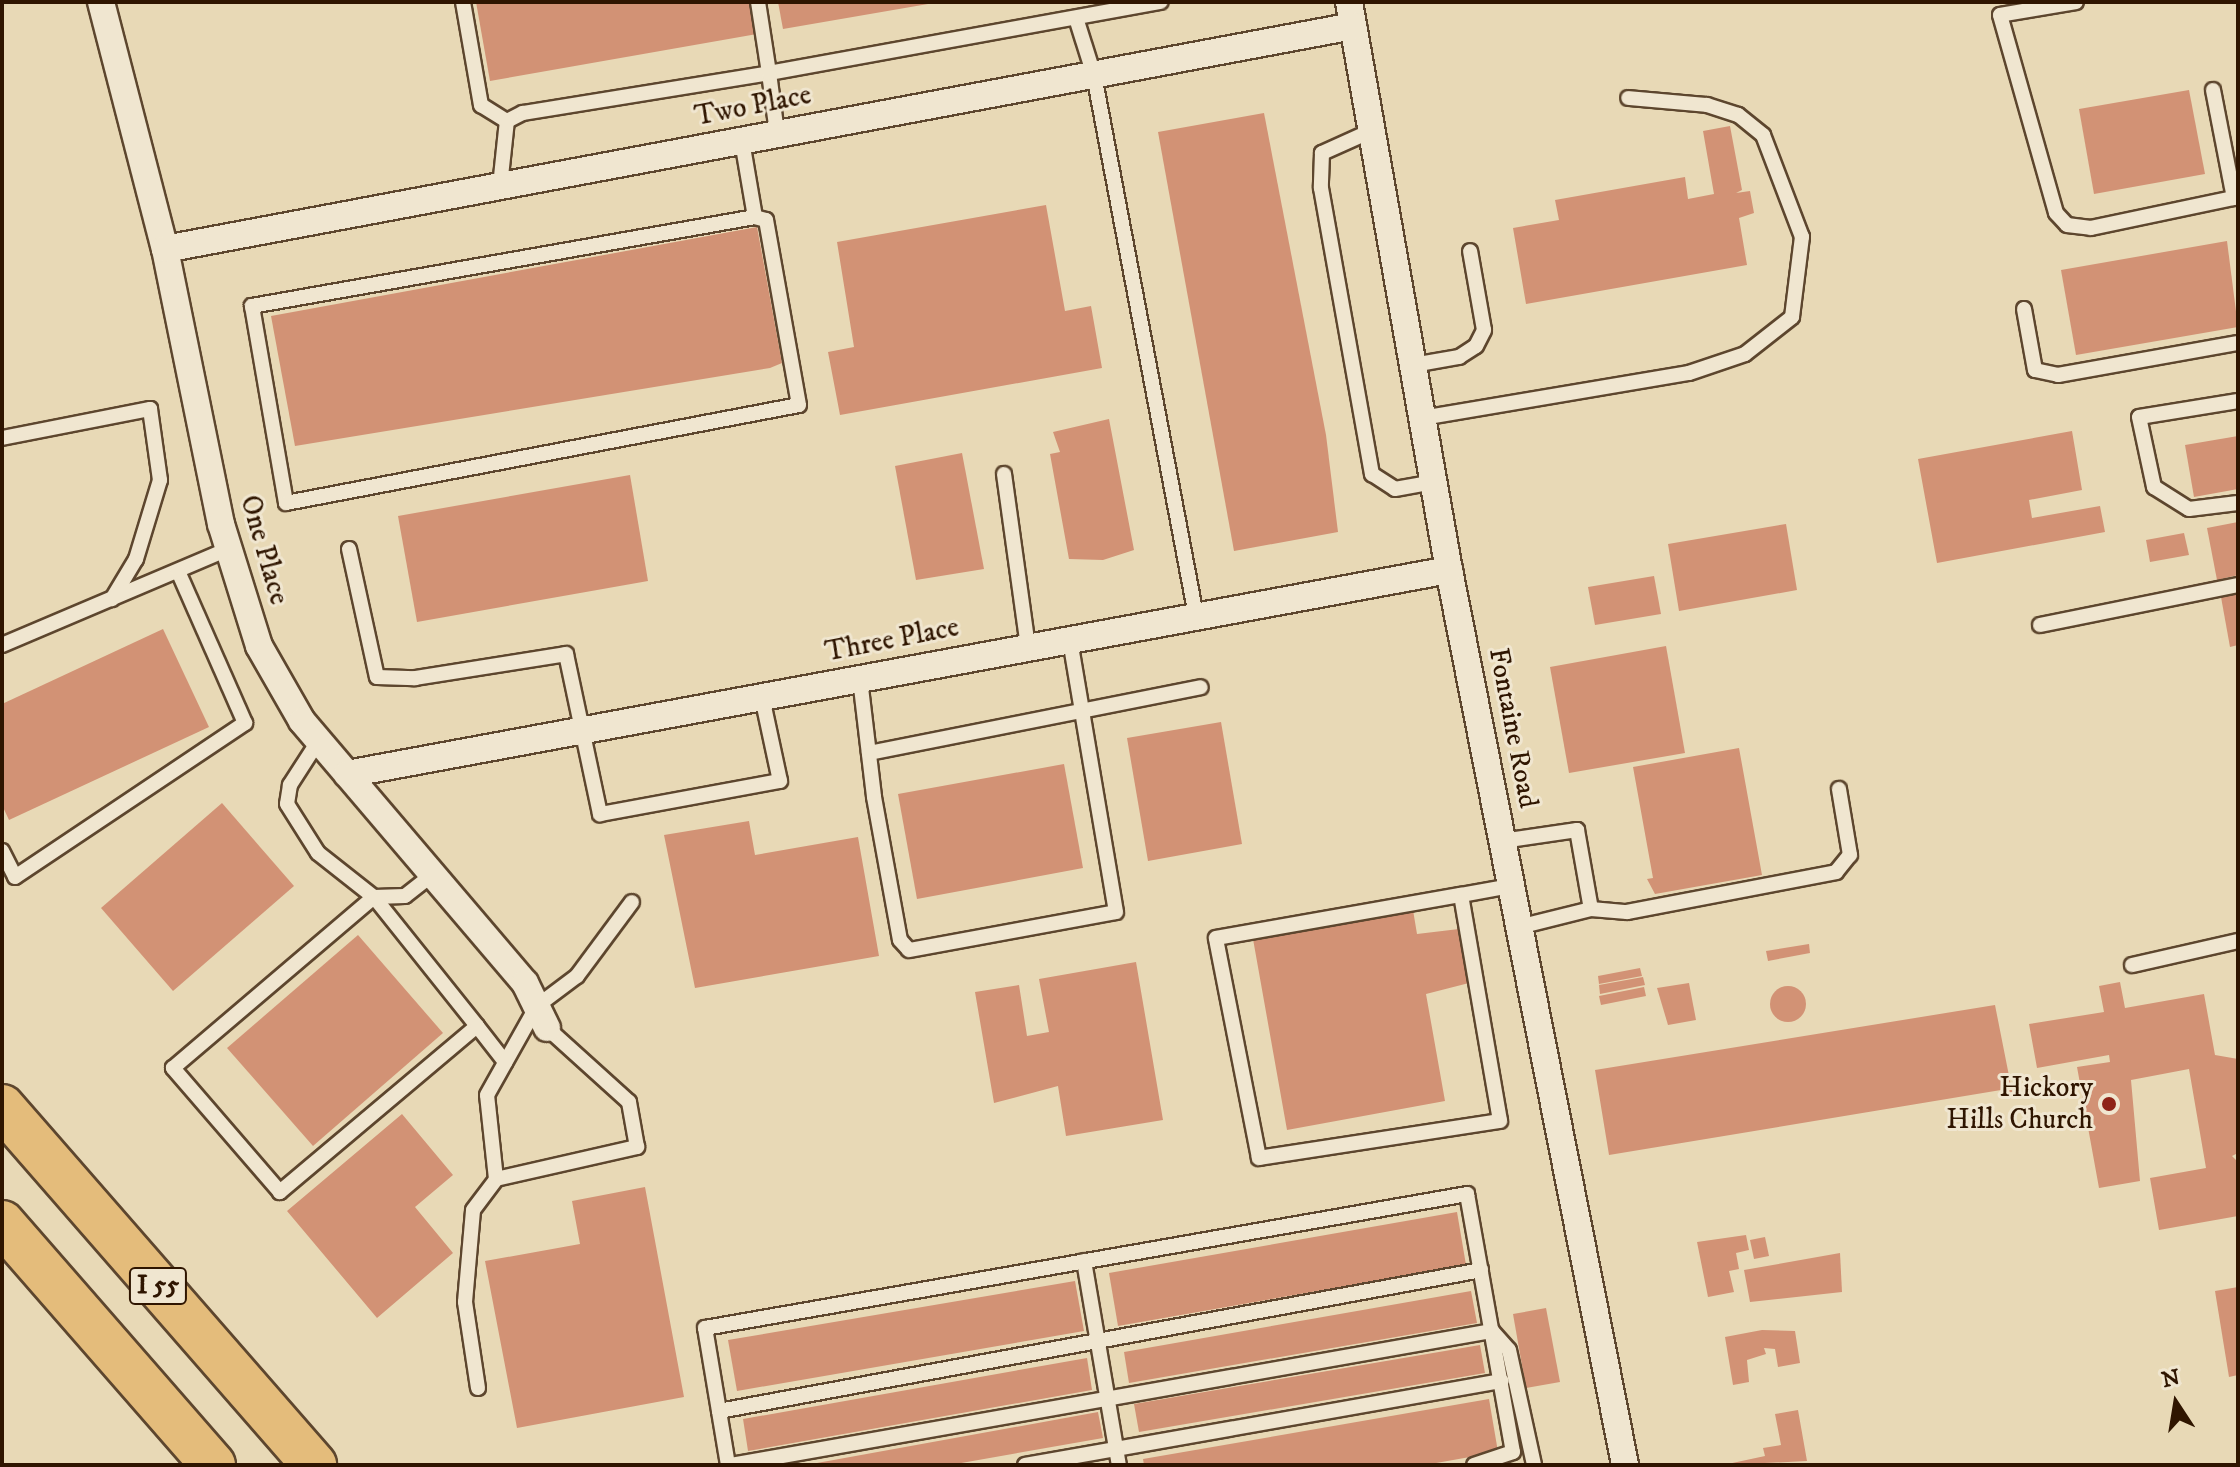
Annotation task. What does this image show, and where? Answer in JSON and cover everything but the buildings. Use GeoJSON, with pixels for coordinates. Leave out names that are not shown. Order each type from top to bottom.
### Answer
{"type":"FeatureCollection","features":[{"type":"Feature","properties":{"kind":"highway","name":"I 55"},"geometry":{"type":"LineString","coordinates":[[2,1107],[314,1465]]}},
{"type":"Feature","properties":{"kind":"highway","name":"I 55"},"geometry":{"type":"LineString","coordinates":[[2,1223],[213,1465]]}},
{"type":"Feature","properties":{"kind":"street","name":"One Place"},"geometry":{"type":"LineString","coordinates":[[101,2],[165,249],[228,549],[259,646],[319,740],[525,983],[542,1017]]}},
{"type":"Feature","properties":{"kind":"street","name":"Two Place"},"geometry":{"type":"LineString","coordinates":[[165,249],[1094,75],[1351,14]]}},
{"type":"Feature","properties":{"kind":"street","name":"Fontaine Road"},"geometry":{"type":"LineString","coordinates":[[1351,14],[1449,570],[1625,1465]]}},
{"type":"Feature","properties":{"kind":"street","name":"Three Place"},"geometry":{"type":"LineString","coordinates":[[347,774],[1449,570]]}},
{"type":"Feature","properties":{"kind":"lane"},"geometry":{"type":"LineString","coordinates":[[463,2],[481,105],[507,121]]}},
{"type":"Feature","properties":{"kind":"lane"},"geometry":{"type":"LineString","coordinates":[[758,2],[777,133]]}},
{"type":"Feature","properties":{"kind":"lane"},"geometry":{"type":"LineString","coordinates":[[507,121],[523,113],[769,73],[1161,2]]}},
{"type":"Feature","properties":{"kind":"lane"},"geometry":{"type":"LineString","coordinates":[[2076,2],[2000,15],[2056,213],[2067,225],[2091,228],[2236,198],[2213,90]]}},
{"type":"Feature","properties":{"kind":"lane"},"geometry":{"type":"LineString","coordinates":[[1076,18],[1094,75],[1196,616]]}},
{"type":"Feature","properties":{"kind":"lane"},"geometry":{"type":"LineString","coordinates":[[1422,418],[1689,373],[1745,354],[1792,317],[1802,237],[1763,135],[1738,115],[1707,105],[1628,98]]}},
{"type":"Feature","properties":{"kind":"lane"},"geometry":{"type":"LineString","coordinates":[[500,186],[507,121]]}},
{"type":"Feature","properties":{"kind":"lane"},"geometry":{"type":"LineString","coordinates":[[1371,131],[1322,153],[1321,188],[1372,474],[1395,489],[1433,482]]}},
{"type":"Feature","properties":{"kind":"lane"},"geometry":{"type":"LineString","coordinates":[[742,141],[755,217]]}},
{"type":"Feature","properties":{"kind":"lane"},"geometry":{"type":"LineString","coordinates":[[755,217],[766,220],[799,405],[286,503],[252,306],[755,217]]}},
{"type":"Feature","properties":{"kind":"lane"},"geometry":{"type":"LineString","coordinates":[[1413,365],[1459,357],[1476,346],[1484,330],[1470,251]]}},
{"type":"Feature","properties":{"kind":"lane"},"geometry":{"type":"LineString","coordinates":[[2024,309],[2035,370],[2058,375],[2238,343]]}},
{"type":"Feature","properties":{"kind":"lane"},"geometry":{"type":"LineString","coordinates":[[2238,401],[2139,417],[2154,487],[2189,509],[2238,503]]}},
{"type":"Feature","properties":{"kind":"lane"},"geometry":{"type":"LineString","coordinates":[[2,438],[150,409],[160,480],[136,559],[112,599]]}},
{"type":"Feature","properties":{"kind":"lane"},"geometry":{"type":"LineString","coordinates":[[1004,474],[1028,647]]}},
{"type":"Feature","properties":{"kind":"lane"},"geometry":{"type":"LineString","coordinates":[[2,645],[228,549]]}},
{"type":"Feature","properties":{"kind":"lane"},"geometry":{"type":"LineString","coordinates":[[349,549],[377,677],[415,678],[566,654],[600,814],[780,781],[762,697]]}},
{"type":"Feature","properties":{"kind":"lane"},"geometry":{"type":"LineString","coordinates":[[2,851],[15,877],[245,723],[178,571]]}},
{"type":"Feature","properties":{"kind":"lane"},"geometry":{"type":"LineString","coordinates":[[2040,625],[2238,585]]}},
{"type":"Feature","properties":{"kind":"lane"},"geometry":{"type":"LineString","coordinates":[[860,679],[900,940],[909,950],[1116,912],[1070,640]]}},
{"type":"Feature","properties":{"kind":"lane"},"geometry":{"type":"LineString","coordinates":[[869,753],[1201,687]]}},
{"type":"Feature","properties":{"kind":"lane"},"geometry":{"type":"LineString","coordinates":[[319,740],[290,785],[287,804],[318,853],[374,897],[505,1062]]}},
{"type":"Feature","properties":{"kind":"lane"},"geometry":{"type":"LineString","coordinates":[[1519,927],[1591,909],[1627,912],[1836,872],[1850,855],[1839,789]]}},
{"type":"Feature","properties":{"kind":"lane"},"geometry":{"type":"LineString","coordinates":[[1502,841],[1577,830],[1591,909]]}},
{"type":"Feature","properties":{"kind":"lane"},"geometry":{"type":"LineString","coordinates":[[433,874],[405,896],[374,897],[173,1068],[280,1192],[477,1026]]}},
{"type":"Feature","properties":{"kind":"lane"},"geometry":{"type":"LineString","coordinates":[[1461,895],[1500,1121],[1259,1158],[1216,938],[1511,886]]}},
{"type":"Feature","properties":{"kind":"lane"},"geometry":{"type":"LineString","coordinates":[[496,1179],[487,1095],[505,1062],[577,976],[632,902]]}},
{"type":"Feature","properties":{"kind":"lane"},"geometry":{"type":"LineString","coordinates":[[2132,965],[2238,941]]}},
{"type":"Feature","properties":{"kind":"lane"},"geometry":{"type":"LineString","coordinates":[[478,1388],[465,1302],[473,1210],[496,1179],[637,1147],[629,1102],[542,1017]]}},
{"type":"Feature","properties":{"kind":"lane"},"geometry":{"type":"LineString","coordinates":[[1474,1465],[1513,1452],[1502,1381],[1467,1194],[705,1328],[730,1465],[1492,1331]]}},
{"type":"Feature","properties":{"kind":"lane"},"geometry":{"type":"LineString","coordinates":[[1084,1261],[1119,1465]]}},
{"type":"Feature","properties":{"kind":"lane"},"geometry":{"type":"LineString","coordinates":[[719,1411],[1481,1270]]}},
{"type":"Feature","properties":{"kind":"lane"},"geometry":{"type":"LineString","coordinates":[[1492,1331],[1509,1350],[1534,1465]]}},
{"type":"Feature","properties":{"kind":"lane"},"geometry":{"type":"LineString","coordinates":[[1025,1465],[1502,1381]]}},
{"type":"Feature","properties":{"kind":"place","name":"Hickory Hills Church"},"geometry":{"type":"Point","coordinates":[2109,1104]}}]}
